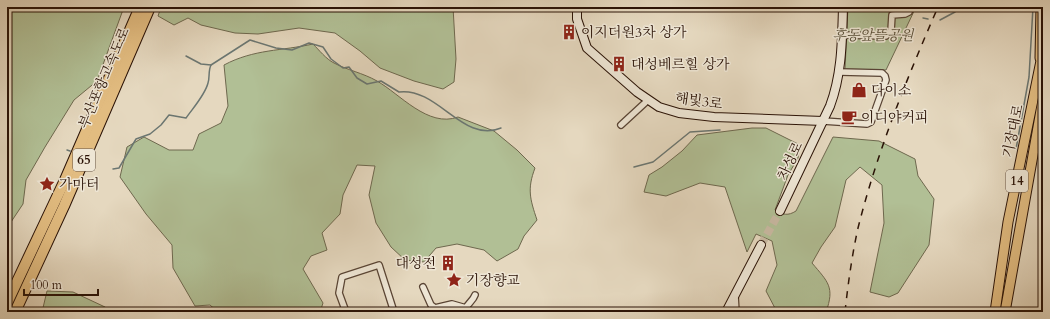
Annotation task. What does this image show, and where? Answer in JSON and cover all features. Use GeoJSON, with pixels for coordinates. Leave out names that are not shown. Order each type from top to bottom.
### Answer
{"type":"FeatureCollection","features":[{"type":"Feature","properties":{"kind":"highway","name":"부산포항고속도로"},"geometry":{"type":"LineString","coordinates":[[7,303],[65,180],[140,7]]}},
{"type":"Feature","properties":{"kind":"highway","name":"부산포항고속도로"},"geometry":{"type":"LineString","coordinates":[[15,312],[64,206],[150,7]]}},
{"type":"Feature","properties":{"kind":"main road"},"geometry":{"type":"LineString","coordinates":[[1040,7],[1040,69]]}},
{"type":"Feature","properties":{"kind":"main road","name":"기장대로"},"geometry":{"type":"LineString","coordinates":[[995,312],[1008,222],[1043,51]]}},
{"type":"Feature","properties":{"kind":"main road","name":"기장대로"},"geometry":{"type":"LineString","coordinates":[[1005,312],[1043,99]]}},
{"type":"Feature","properties":{"kind":"street","name":"해빛3로"},"geometry":{"type":"LineString","coordinates":[[576,7],[577,19],[588,48],[647,100],[659,107],[679,113],[728,118],[823,121]]}},
{"type":"Feature","properties":{"kind":"street","name":"차성로"},"geometry":{"type":"LineString","coordinates":[[780,211],[837,89],[840,72],[843,7]]}},
{"type":"Feature","properties":{"kind":"street"},"geometry":{"type":"LineString","coordinates":[[842,34],[886,36],[891,31],[892,15],[906,14],[909,12],[910,7]]}},
{"type":"Feature","properties":{"kind":"street"},"geometry":{"type":"LineString","coordinates":[[823,121],[867,124],[871,122],[886,80],[882,73],[840,72]]}},
{"type":"Feature","properties":{"kind":"street"},"geometry":{"type":"LineString","coordinates":[[622,125],[647,100]]}},
{"type":"Feature","properties":{"kind":"street"},"geometry":{"type":"LineString","coordinates":[[726,312],[761,245]]}},
{"type":"Feature","properties":{"kind":"street"},"geometry":{"type":"LineString","coordinates":[[346,312],[339,293],[342,277],[379,265],[394,312]]}},
{"type":"Feature","properties":{"kind":"street"},"geometry":{"type":"LineString","coordinates":[[423,287],[431,305],[435,308],[452,304],[466,310],[468,304],[473,301],[475,295]]}},
{"type":"Feature","properties":{"kind":"street"},"geometry":{"type":"LineString","coordinates":[[735,294],[736,312]]}},
{"type":"Feature","properties":{"kind":"green space"},"geometry":{"type":"Polygon","coordinates":[[[7,7],[124,7],[97,81],[74,100],[45,147],[26,180],[23,204],[7,228],[7,7]]]}},
{"type":"Feature","properties":{"kind":"green space"},"geometry":{"type":"Polygon","coordinates":[[[161,7],[453,7],[456,59],[454,82],[443,89],[414,81],[380,68],[335,33],[299,28],[258,34],[235,33],[201,25],[188,18],[174,25],[158,16],[161,7]]]}},
{"type":"Feature","properties":{"kind":"green space","name":"후동앞뜰공원"},"geometry":{"type":"Polygon","coordinates":[[[848,7],[916,7],[886,70],[845,69],[848,7]]]}},
{"type":"Feature","properties":{"kind":"green space"},"geometry":{"type":"Polygon","coordinates":[[[313,44],[325,57],[331,61],[377,81],[425,114],[436,118],[447,119],[458,117],[494,131],[517,150],[535,168],[531,182],[530,194],[537,220],[524,236],[518,249],[497,261],[484,250],[457,244],[436,248],[424,262],[405,260],[391,247],[376,223],[369,195],[375,166],[357,165],[343,195],[340,214],[322,233],[327,250],[311,256],[303,269],[323,303],[320,312],[218,312],[210,305],[195,306],[173,268],[172,245],[146,214],[120,177],[127,147],[144,137],[169,150],[193,150],[199,134],[221,123],[228,106],[224,65],[257,53],[313,44]]]}},
{"type":"Feature","properties":{"kind":"green space"},"geometry":{"type":"Polygon","coordinates":[[[752,128],[766,128],[800,145],[798,158],[788,175],[775,210],[783,214],[790,214],[796,211],[833,137],[879,141],[915,159],[918,176],[934,199],[929,245],[898,293],[889,297],[870,292],[884,223],[882,185],[860,167],[846,180],[835,227],[812,263],[826,280],[830,291],[829,303],[826,312],[777,312],[766,291],[777,265],[772,241],[756,234],[747,252],[725,187],[700,183],[666,196],[644,192],[649,175],[682,151],[697,135],[752,128]]]}},
{"type":"Feature","properties":{"kind":"green space"},"geometry":{"type":"Polygon","coordinates":[[[47,291],[73,292],[105,307],[111,312],[42,312],[47,291]]]}},
{"type":"Feature","properties":{"kind":"waterway"},"geometry":{"type":"LineString","coordinates":[[940,20],[955,12],[960,7]]}},
{"type":"Feature","properties":{"kind":"waterway"},"geometry":{"type":"LineString","coordinates":[[1016,149],[1029,77],[1033,7]]}},
{"type":"Feature","properties":{"kind":"waterway"},"geometry":{"type":"LineString","coordinates":[[923,18],[928,19]]}},
{"type":"Feature","properties":{"kind":"waterway"},"geometry":{"type":"LineString","coordinates":[[186,56],[201,64],[211,65],[250,40],[276,48],[292,50],[309,43],[323,47],[331,59],[343,68],[349,67],[357,78],[367,84],[381,81],[399,92],[413,93],[426,98],[462,122],[475,128],[487,131],[501,128]]}},
{"type":"Feature","properties":{"kind":"waterway"},"geometry":{"type":"LineString","coordinates":[[113,169],[119,168],[136,139],[150,134],[161,125],[169,115],[186,118],[202,97],[209,81],[211,65]]}},
{"type":"Feature","properties":{"kind":"waterway"},"geometry":{"type":"LineString","coordinates":[[634,167],[653,162],[690,132],[720,130]]}},
{"type":"Feature","properties":{"kind":"tunnel"},"geometry":{"type":"LineString","coordinates":[[761,245],[780,211]]}},
{"type":"Feature","properties":{"kind":"railway"},"geometry":{"type":"LineString","coordinates":[[845,312],[850,270],[858,228],[874,171],[904,88],[938,7]]}},
{"type":"Feature","properties":{"kind":"place","name":"이지더원3차 상가"},"geometry":{"type":"Point","coordinates":[569,32]}},
{"type":"Feature","properties":{"kind":"place","name":"대성베르힐 상가"},"geometry":{"type":"Point","coordinates":[619,64]}},
{"type":"Feature","properties":{"kind":"place","name":"다이소"},"geometry":{"type":"Point","coordinates":[859,90]}},
{"type":"Feature","properties":{"kind":"place","name":"이디야커피"},"geometry":{"type":"Point","coordinates":[849,117]}},
{"type":"Feature","properties":{"kind":"place","name":"가마터"},"geometry":{"type":"Point","coordinates":[47,184]}},
{"type":"Feature","properties":{"kind":"place","name":"대성전"},"geometry":{"type":"Point","coordinates":[448,263]}},
{"type":"Feature","properties":{"kind":"place","name":"기장향교"},"geometry":{"type":"Point","coordinates":[454,280]}}]}
